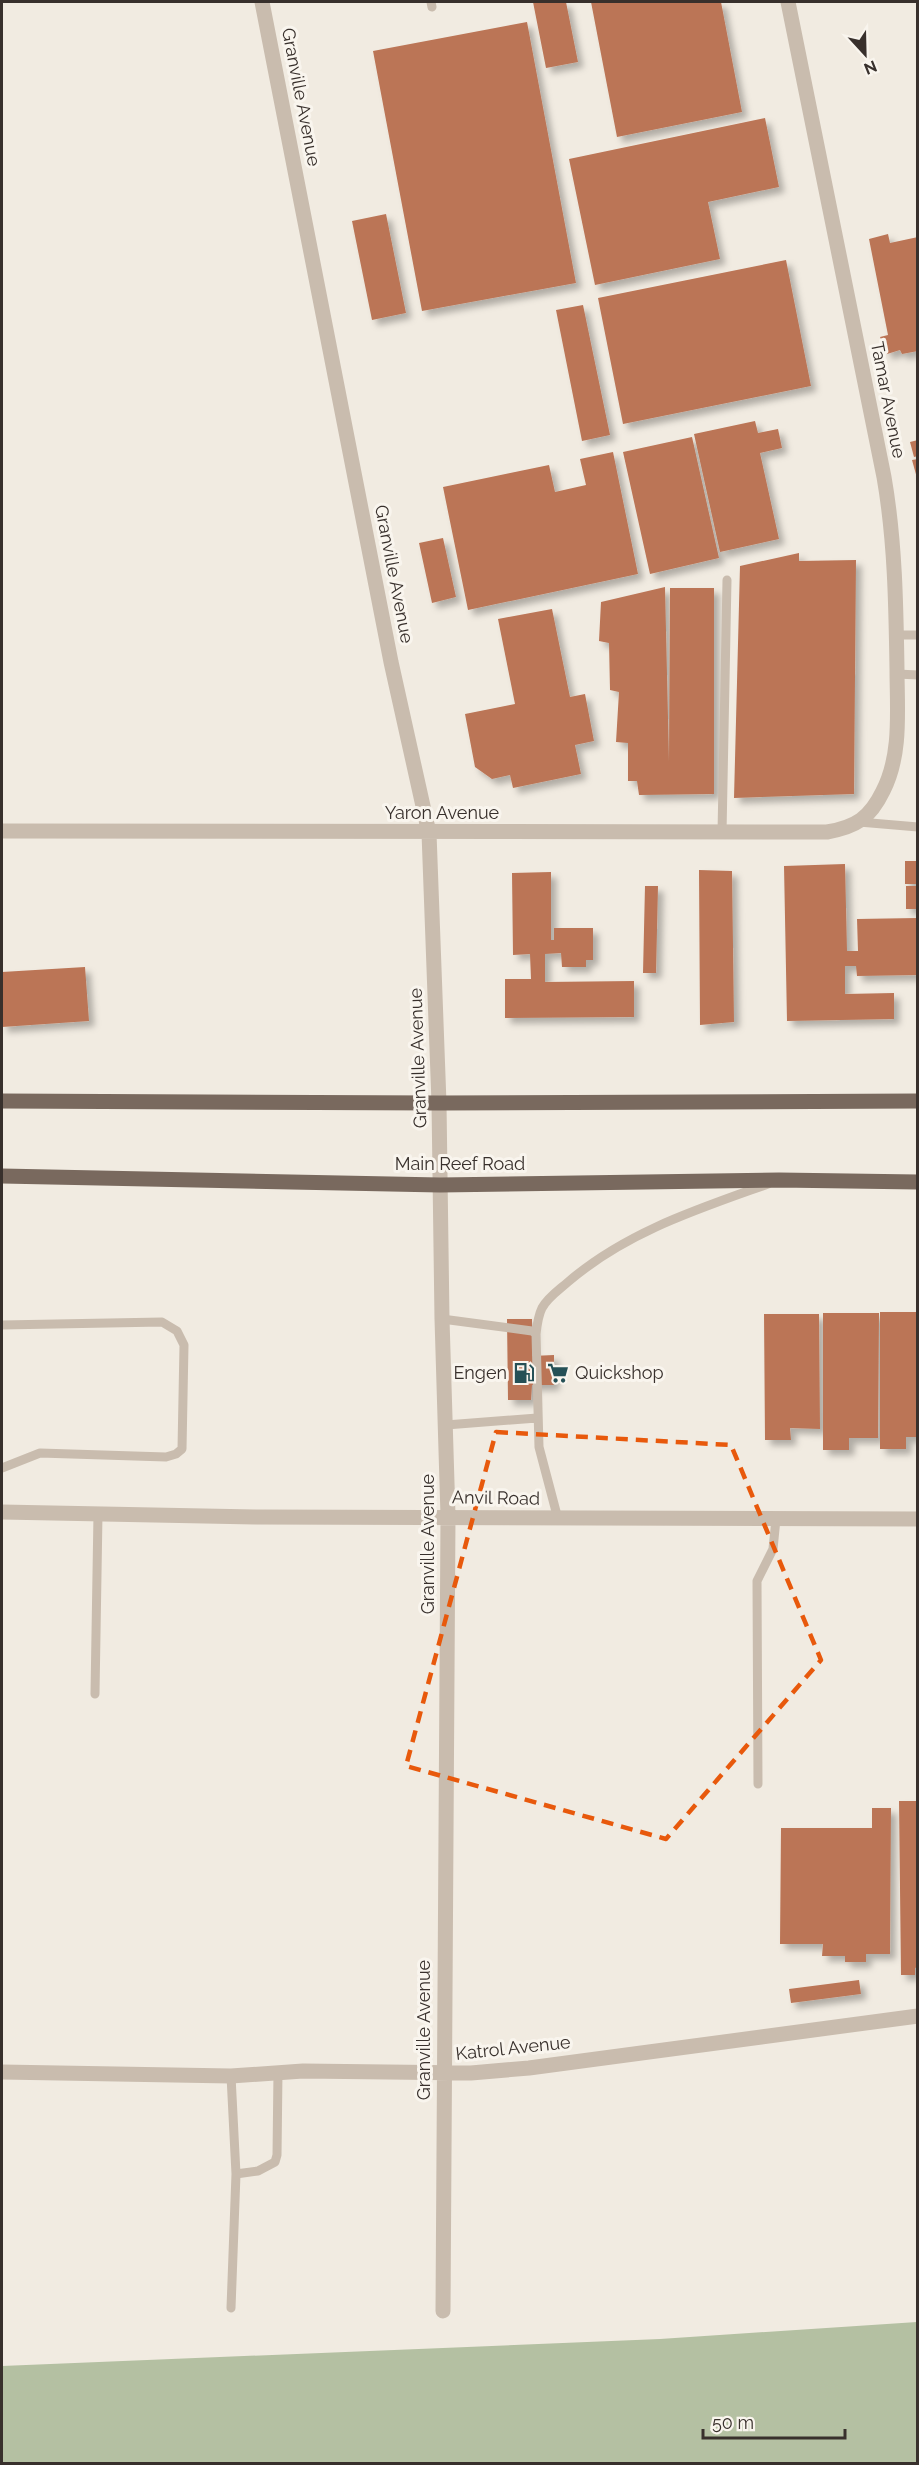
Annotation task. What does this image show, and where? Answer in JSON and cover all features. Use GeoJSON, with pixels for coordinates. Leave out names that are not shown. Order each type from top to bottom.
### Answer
{"type":"FeatureCollection","features":[{"type":"Feature","properties":{"kind":"main road"},"geometry":{"type":"LineString","coordinates":[[2,1101],[439,1103],[918,1101]]}},
{"type":"Feature","properties":{"kind":"main road","name":"Main Reef Road"},"geometry":{"type":"LineString","coordinates":[[2,1176],[440,1185],[779,1180],[918,1182]]}},
{"type":"Feature","properties":{"kind":"street","name":"Granville Avenue"},"geometry":{"type":"LineString","coordinates":[[262,2],[391,662],[429,832],[439,1103],[448,1516],[443,2311]]}},
{"type":"Feature","properties":{"kind":"street","name":"Tamar Avenue"},"geometry":{"type":"LineString","coordinates":[[788,2],[889,508],[897,635],[896,749],[884,791],[874,807]]}},
{"type":"Feature","properties":{"kind":"street","name":"Yaron Avenue"},"geometry":{"type":"LineString","coordinates":[[2,831],[827,832],[852,827],[874,807]]}},
{"type":"Feature","properties":{"kind":"street","name":"Anvil Road"},"geometry":{"type":"LineString","coordinates":[[2,1512],[255,1517],[448,1516],[558,1519],[918,1520]]}},
{"type":"Feature","properties":{"kind":"street","name":"Katrol Avenue"},"geometry":{"type":"LineString","coordinates":[[2,2072],[231,2076],[278,2072],[444,2073],[529,2068],[918,2016]]}},
{"type":"Feature","properties":{"kind":"lane"},"geometry":{"type":"LineString","coordinates":[[722,833],[727,580]]}},
{"type":"Feature","properties":{"kind":"lane"},"geometry":{"type":"LineString","coordinates":[[897,635],[918,635]]}},
{"type":"Feature","properties":{"kind":"lane"},"geometry":{"type":"LineString","coordinates":[[897,674],[918,675]]}},
{"type":"Feature","properties":{"kind":"lane"},"geometry":{"type":"LineString","coordinates":[[859,822],[918,827]]}},
{"type":"Feature","properties":{"kind":"lane"},"geometry":{"type":"LineString","coordinates":[[558,1519],[541,1457],[537,1418],[536,1334],[538,1318],[549,1299],[576,1275],[619,1245],[692,1212],[779,1180]]}},
{"type":"Feature","properties":{"kind":"lane"},"geometry":{"type":"LineString","coordinates":[[442,1318],[532,1331],[536,1334]]}},
{"type":"Feature","properties":{"kind":"lane"},"geometry":{"type":"LineString","coordinates":[[2,1325],[162,1322],[177,1331],[184,1345],[182,1449],[176,1454],[166,1457],[40,1453],[2,1468]]}},
{"type":"Feature","properties":{"kind":"lane"},"geometry":{"type":"LineString","coordinates":[[446,1425],[537,1418]]}},
{"type":"Feature","properties":{"kind":"lane"},"geometry":{"type":"LineString","coordinates":[[95,1694],[98,1514]]}},
{"type":"Feature","properties":{"kind":"lane"},"geometry":{"type":"LineString","coordinates":[[758,1784],[757,1581],[773,1549],[776,1519]]}},
{"type":"Feature","properties":{"kind":"lane"},"geometry":{"type":"LineString","coordinates":[[236,2174],[258,2171],[275,2162],[278,2072]]}},
{"type":"Feature","properties":{"kind":"lane"},"geometry":{"type":"LineString","coordinates":[[231,2076],[236,2174],[231,2308]]}},
{"type":"Feature","properties":{"kind":"highlighted area"},"geometry":{"type":"Polygon","coordinates":[[[496,1432],[731,1445],[821,1660],[666,1839],[406,1766],[496,1432]]]}},
{"type":"Feature","properties":{"kind":"green space"},"geometry":{"type":"Polygon","coordinates":[[[917,2322],[917,2463],[2,2463],[2,2366],[660,2339],[917,2322]]]}},
{"type":"Feature","properties":{"kind":"building"},"geometry":{"type":"Polygon","coordinates":[[[533,2],[566,2],[578,62],[546,68],[533,2]]]}},
{"type":"Feature","properties":{"kind":"building"},"geometry":{"type":"Polygon","coordinates":[[[591,2],[721,2],[742,112],[617,137],[591,2]]]}},
{"type":"Feature","properties":{"kind":"building"},"geometry":{"type":"Polygon","coordinates":[[[527,22],[576,283],[422,311],[373,51],[527,22]]]}},
{"type":"Feature","properties":{"kind":"building"},"geometry":{"type":"Polygon","coordinates":[[[765,118],[779,187],[708,202],[720,259],[595,285],[569,159],[765,118]]]}},
{"type":"Feature","properties":{"kind":"building"},"geometry":{"type":"Polygon","coordinates":[[[386,214],[406,313],[372,320],[352,221],[386,214]]]}},
{"type":"Feature","properties":{"kind":"building"},"geometry":{"type":"Polygon","coordinates":[[[888,234],[890,243],[918,237],[918,351],[902,354],[900,350],[887,354],[880,337],[888,335],[869,239],[888,234]]]}},
{"type":"Feature","properties":{"kind":"building"},"geometry":{"type":"Polygon","coordinates":[[[786,260],[811,386],[623,424],[598,298],[786,260]]]}},
{"type":"Feature","properties":{"kind":"building"},"geometry":{"type":"Polygon","coordinates":[[[583,305],[610,435],[582,441],[556,310],[583,305]]]}},
{"type":"Feature","properties":{"kind":"building"},"geometry":{"type":"Polygon","coordinates":[[[755,421],[758,433],[778,429],[782,448],[760,453],[779,539],[720,552],[694,434],[755,421]]]}},
{"type":"Feature","properties":{"kind":"building"},"geometry":{"type":"Polygon","coordinates":[[[692,437],[719,558],[650,574],[623,452],[692,437]]]}},
{"type":"Feature","properties":{"kind":"building"},"geometry":{"type":"Polygon","coordinates":[[[918,440],[918,456],[914,457],[910,442],[918,440]]]}},
{"type":"Feature","properties":{"kind":"building"},"geometry":{"type":"Polygon","coordinates":[[[613,452],[638,574],[468,610],[443,487],[549,465],[555,492],[586,485],[580,459],[613,452]]]}},
{"type":"Feature","properties":{"kind":"building"},"geometry":{"type":"Polygon","coordinates":[[[918,459],[918,478],[917,478],[912,460],[918,459]]]}},
{"type":"Feature","properties":{"kind":"building"},"geometry":{"type":"Polygon","coordinates":[[[443,538],[456,597],[432,603],[419,543],[443,538]]]}},
{"type":"Feature","properties":{"kind":"building"},"geometry":{"type":"Polygon","coordinates":[[[799,553],[799,561],[856,560],[854,794],[734,798],[740,566],[799,553]]]}},
{"type":"Feature","properties":{"kind":"building"},"geometry":{"type":"Polygon","coordinates":[[[665,587],[669,762],[670,588],[714,588],[714,794],[639,795],[637,781],[628,781],[628,743],[616,742],[619,692],[610,690],[609,643],[599,641],[601,602],[665,587]]]}},
{"type":"Feature","properties":{"kind":"building"},"geometry":{"type":"Polygon","coordinates":[[[552,609],[570,697],[585,694],[594,741],[575,745],[581,774],[513,788],[510,775],[492,779],[475,767],[465,714],[515,704],[498,619],[552,609]]]}},
{"type":"Feature","properties":{"kind":"building"},"geometry":{"type":"Polygon","coordinates":[[[905,861],[918,861],[918,884],[905,884],[905,861]]]}},
{"type":"Feature","properties":{"kind":"building"},"geometry":{"type":"Polygon","coordinates":[[[845,864],[847,951],[858,951],[857,919],[917,918],[918,975],[857,976],[856,966],[845,966],[845,994],[894,993],[894,1019],[787,1021],[784,866],[845,864]]]}},
{"type":"Feature","properties":{"kind":"building"},"geometry":{"type":"Polygon","coordinates":[[[699,870],[732,871],[734,1022],[700,1025],[699,870]]]}},
{"type":"Feature","properties":{"kind":"building"},"geometry":{"type":"Polygon","coordinates":[[[551,872],[551,940],[554,940],[554,928],[593,928],[593,960],[586,960],[586,967],[562,967],[561,953],[545,954],[545,982],[634,981],[634,1017],[505,1018],[505,979],[531,979],[530,954],[513,955],[512,873],[551,872]]]}},
{"type":"Feature","properties":{"kind":"building"},"geometry":{"type":"Polygon","coordinates":[[[645,886],[658,886],[656,973],[643,973],[645,886]]]}},
{"type":"Feature","properties":{"kind":"building"},"geometry":{"type":"Polygon","coordinates":[[[906,886],[918,886],[918,909],[906,909],[906,886]]]}},
{"type":"Feature","properties":{"kind":"building"},"geometry":{"type":"Polygon","coordinates":[[[85,967],[89,1021],[2,1027],[2,972],[85,967]]]}},
{"type":"Feature","properties":{"kind":"building"},"geometry":{"type":"Polygon","coordinates":[[[880,1312],[918,1312],[918,1437],[906,1437],[906,1449],[880,1449],[880,1312]]]}},
{"type":"Feature","properties":{"kind":"building"},"geometry":{"type":"Polygon","coordinates":[[[823,1313],[879,1313],[878,1438],[849,1438],[849,1450],[823,1450],[823,1313]]]}},
{"type":"Feature","properties":{"kind":"building"},"geometry":{"type":"Polygon","coordinates":[[[764,1314],[819,1314],[820,1429],[790,1428],[791,1440],[765,1440],[764,1314]]]}},
{"type":"Feature","properties":{"kind":"building"},"geometry":{"type":"Polygon","coordinates":[[[507,1319],[532,1319],[532,1356],[554,1355],[554,1385],[532,1385],[531,1400],[508,1400],[507,1319]]]}},
{"type":"Feature","properties":{"kind":"building"},"geometry":{"type":"Polygon","coordinates":[[[899,1801],[918,1801],[918,1967],[915,1968],[915,1975],[901,1975],[899,1801]]]}},
{"type":"Feature","properties":{"kind":"building"},"geometry":{"type":"Polygon","coordinates":[[[872,1808],[891,1808],[890,1954],[866,1954],[866,1962],[845,1962],[845,1956],[822,1956],[823,1944],[780,1944],[781,1828],[872,1828],[872,1808]]]}},
{"type":"Feature","properties":{"kind":"building"},"geometry":{"type":"Polygon","coordinates":[[[859,1980],[861,1994],[791,2003],[789,1989],[859,1980]]]}},
{"type":"Feature","properties":{"kind":"place","name":"Engen"},"geometry":{"type":"Point","coordinates":[524,1373]}},
{"type":"Feature","properties":{"kind":"place","name":"Quickshop"},"geometry":{"type":"Point","coordinates":[558,1373]}}]}
